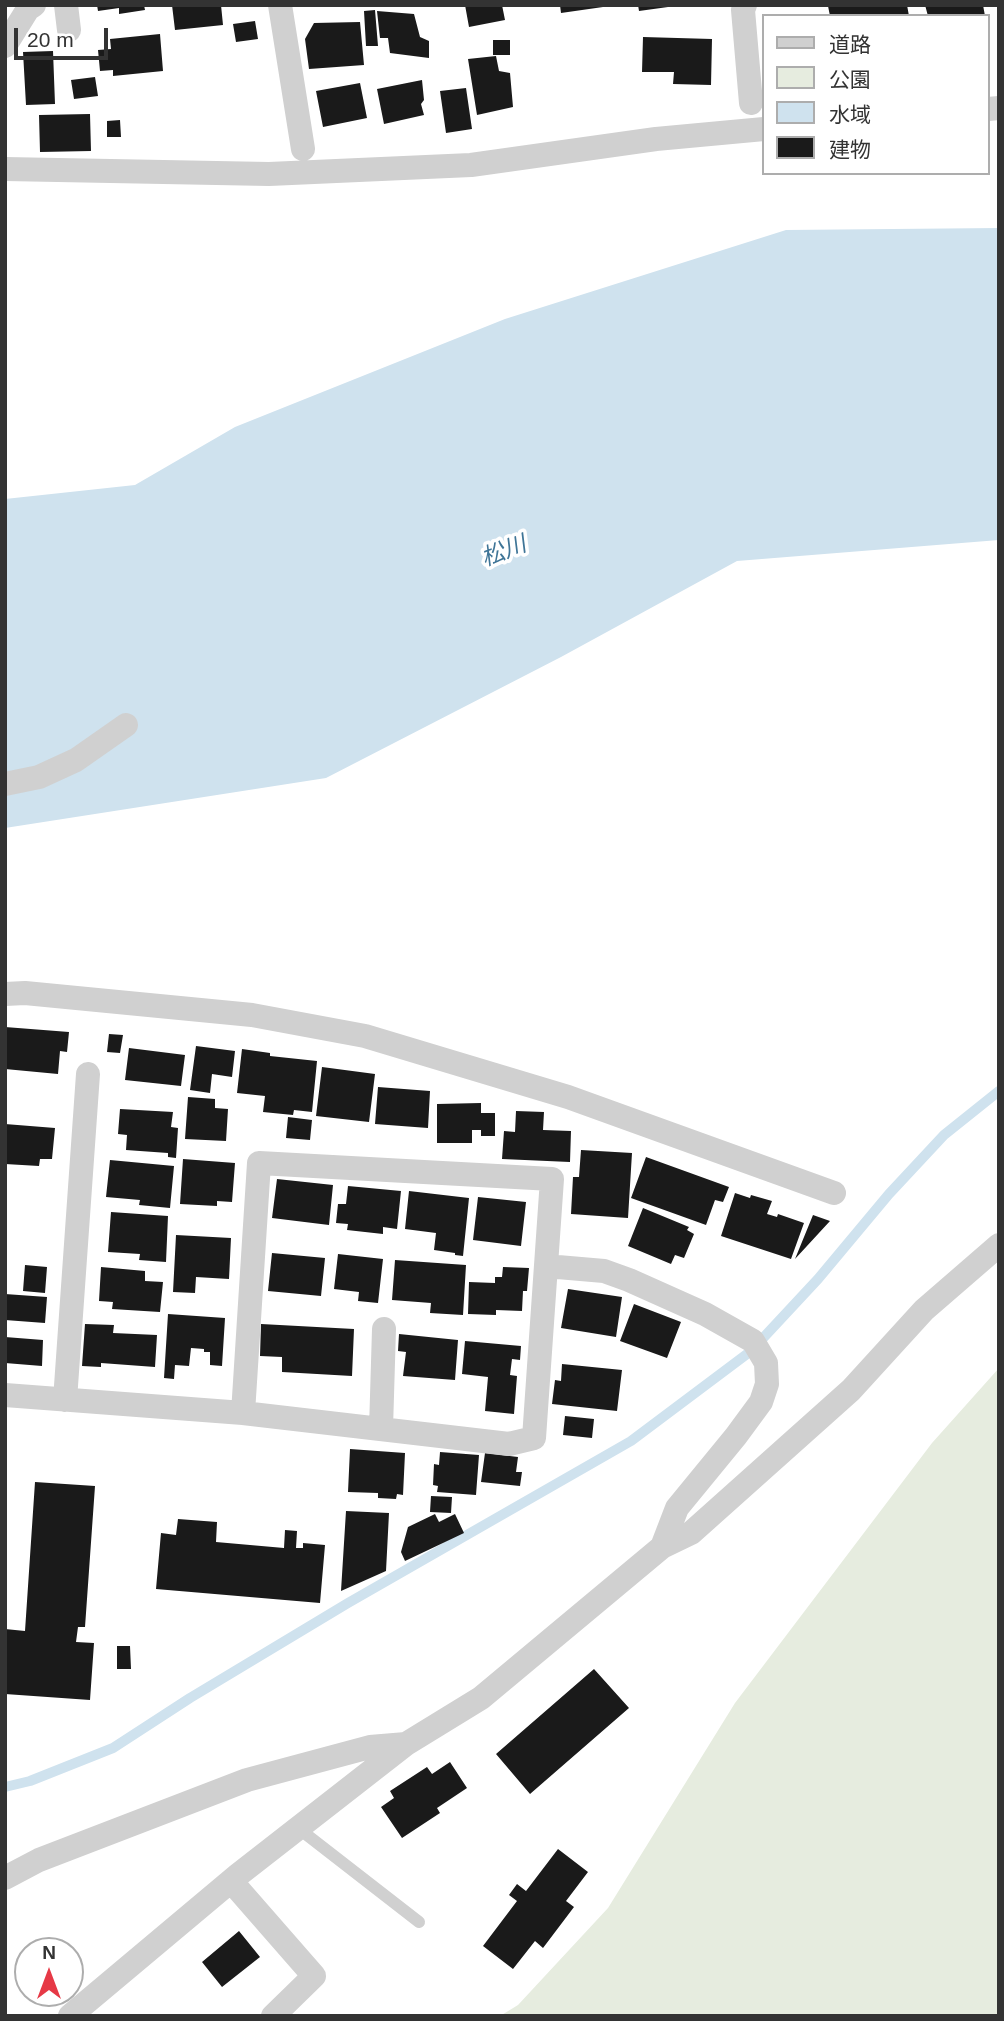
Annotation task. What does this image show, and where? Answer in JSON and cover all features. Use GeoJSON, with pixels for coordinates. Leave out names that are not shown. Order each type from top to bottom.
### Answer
{"type":"FeatureCollection","features":[{"type":"Feature","properties":{"kind":"street"},"geometry":{"type":"LineString","coordinates":[[5,46],[28,9],[34,5]]}},
{"type":"Feature","properties":{"kind":"street"},"geometry":{"type":"LineString","coordinates":[[66,5],[69,30]]}},
{"type":"Feature","properties":{"kind":"street"},"geometry":{"type":"LineString","coordinates":[[746,5],[743,10],[751,103]]}},
{"type":"Feature","properties":{"kind":"street"},"geometry":{"type":"LineString","coordinates":[[286,6],[303,149]]}},
{"type":"Feature","properties":{"kind":"street"},"geometry":{"type":"LineString","coordinates":[[5,169],[269,174],[471,165],[656,139],[762,129]]}},
{"type":"Feature","properties":{"kind":"street"},"geometry":{"type":"LineString","coordinates":[[5,784],[39,777],[76,760],[126,725]]}},
{"type":"Feature","properties":{"kind":"street"},"geometry":{"type":"LineString","coordinates":[[5,994],[25,993],[252,1015],[365,1036],[568,1097],[834,1193]]}},
{"type":"Feature","properties":{"kind":"street"},"geometry":{"type":"LineString","coordinates":[[65,1400],[88,1074]]}},
{"type":"Feature","properties":{"kind":"street"},"geometry":{"type":"LineString","coordinates":[[5,1395],[243,1413],[509,1444],[534,1438],[552,1179],[259,1163],[243,1413]]}},
{"type":"Feature","properties":{"kind":"street"},"geometry":{"type":"LineString","coordinates":[[70,2016],[231,1881],[406,1744],[481,1698],[662,1547],[691,1533],[851,1390],[924,1310],[999,1245]]}},
{"type":"Feature","properties":{"kind":"street"},"geometry":{"type":"LineString","coordinates":[[546,1266],[604,1270],[642,1286],[705,1314],[753,1341],[766,1363],[768,1384],[761,1402],[677,1508],[662,1547]]}},
{"type":"Feature","properties":{"kind":"street"},"geometry":{"type":"LineString","coordinates":[[381,1429],[384,1329]]}},
{"type":"Feature","properties":{"kind":"street"},"geometry":{"type":"LineString","coordinates":[[5,1878],[39,1860],[108,1832],[247,1780],[370,1747],[406,1744]]}},
{"type":"Feature","properties":{"kind":"street"},"geometry":{"type":"LineString","coordinates":[[231,1881],[314,1976],[273,2016]]}},
{"type":"Feature","properties":{"kind":"lane"},"geometry":{"type":"LineString","coordinates":[[298,1828],[419,1922]]}},
{"type":"Feature","properties":{"kind":"green space"},"geometry":{"type":"Polygon","coordinates":[[[999,1368],[999,2016],[500,2016],[518,2005],[608,1908],[735,1703],[932,1443],[999,1368]]]}},
{"type":"Feature","properties":{"kind":"water","name":"松川"},"geometry":{"type":"Polygon","coordinates":[[[999,228],[999,540],[737,561],[561,657],[326,778],[5,828],[5,499],[135,485],[235,427],[505,319],[786,230],[999,228]]]}},
{"type":"Feature","properties":{"kind":"building"},"geometry":{"type":"Polygon","coordinates":[[[97,5],[144,5],[145,10],[119,14],[119,8],[98,11],[97,5]]]}},
{"type":"Feature","properties":{"kind":"building"},"geometry":{"type":"Polygon","coordinates":[[[172,5],[221,5],[223,25],[175,30],[172,5]]]}},
{"type":"Feature","properties":{"kind":"building"},"geometry":{"type":"Polygon","coordinates":[[[465,5],[502,5],[505,20],[469,27],[465,5]]]}},
{"type":"Feature","properties":{"kind":"building"},"geometry":{"type":"Polygon","coordinates":[[[560,5],[603,5],[603,7],[561,13],[560,5]]]}},
{"type":"Feature","properties":{"kind":"building"},"geometry":{"type":"Polygon","coordinates":[[[638,5],[668,5],[668,7],[639,11],[638,5]]]}},
{"type":"Feature","properties":{"kind":"building"},"geometry":{"type":"Polygon","coordinates":[[[907,5],[909,14],[830,14],[828,6],[907,5]]]}},
{"type":"Feature","properties":{"kind":"building"},"geometry":{"type":"Polygon","coordinates":[[[925,5],[983,5],[985,14],[927,14],[925,5]]]}},
{"type":"Feature","properties":{"kind":"building"},"geometry":{"type":"Polygon","coordinates":[[[375,10],[378,46],[366,46],[364,11],[375,10]]]}},
{"type":"Feature","properties":{"kind":"building"},"geometry":{"type":"Polygon","coordinates":[[[377,11],[414,14],[420,37],[429,41],[429,58],[390,53],[388,38],[380,38],[377,11]]]}},
{"type":"Feature","properties":{"kind":"building"},"geometry":{"type":"Polygon","coordinates":[[[255,21],[258,39],[236,42],[233,24],[255,21]]]}},
{"type":"Feature","properties":{"kind":"building"},"geometry":{"type":"Polygon","coordinates":[[[360,22],[364,65],[309,69],[305,39],[314,23],[360,22]]]}},
{"type":"Feature","properties":{"kind":"building"},"geometry":{"type":"Polygon","coordinates":[[[160,34],[163,71],[113,76],[113,70],[100,71],[98,50],[111,49],[110,39],[160,34]]]}},
{"type":"Feature","properties":{"kind":"building"},"geometry":{"type":"Polygon","coordinates":[[[643,37],[712,39],[711,85],[673,84],[674,72],[642,72],[643,37]]]}},
{"type":"Feature","properties":{"kind":"building"},"geometry":{"type":"Polygon","coordinates":[[[493,40],[510,40],[510,55],[493,55],[493,40]]]}},
{"type":"Feature","properties":{"kind":"building"},"geometry":{"type":"Polygon","coordinates":[[[53,51],[55,104],[26,105],[23,52],[53,51]]]}},
{"type":"Feature","properties":{"kind":"building"},"geometry":{"type":"Polygon","coordinates":[[[496,56],[499,71],[510,73],[513,107],[477,115],[468,59],[496,56]]]}},
{"type":"Feature","properties":{"kind":"building"},"geometry":{"type":"Polygon","coordinates":[[[95,77],[98,96],[74,99],[71,80],[95,77]]]}},
{"type":"Feature","properties":{"kind":"building"},"geometry":{"type":"Polygon","coordinates":[[[422,80],[424,100],[421,104],[424,115],[384,124],[377,89],[422,80]]]}},
{"type":"Feature","properties":{"kind":"building"},"geometry":{"type":"Polygon","coordinates":[[[360,83],[367,118],[323,127],[316,91],[360,83]]]}},
{"type":"Feature","properties":{"kind":"building"},"geometry":{"type":"Polygon","coordinates":[[[466,88],[472,129],[446,133],[440,91],[466,88]]]}},
{"type":"Feature","properties":{"kind":"building"},"geometry":{"type":"Polygon","coordinates":[[[90,114],[91,151],[40,152],[39,115],[90,114]]]}},
{"type":"Feature","properties":{"kind":"building"},"geometry":{"type":"Polygon","coordinates":[[[120,120],[121,137],[107,137],[107,121],[120,120]]]}},
{"type":"Feature","properties":{"kind":"building"},"geometry":{"type":"Polygon","coordinates":[[[5,1027],[69,1032],[67,1052],[60,1051],[58,1074],[5,1069],[5,1027]]]}},
{"type":"Feature","properties":{"kind":"building"},"geometry":{"type":"Polygon","coordinates":[[[109,1034],[123,1035],[120,1053],[107,1052],[109,1034]]]}},
{"type":"Feature","properties":{"kind":"building"},"geometry":{"type":"Polygon","coordinates":[[[196,1046],[235,1051],[232,1077],[212,1074],[210,1093],[190,1090],[196,1046]]]}},
{"type":"Feature","properties":{"kind":"building"},"geometry":{"type":"Polygon","coordinates":[[[129,1048],[185,1055],[181,1086],[125,1080],[129,1048]]]}},
{"type":"Feature","properties":{"kind":"building"},"geometry":{"type":"Polygon","coordinates":[[[242,1049],[270,1053],[270,1056],[317,1061],[312,1112],[294,1110],[293,1115],[263,1112],[265,1096],[237,1093],[242,1049]]]}},
{"type":"Feature","properties":{"kind":"building"},"geometry":{"type":"Polygon","coordinates":[[[322,1067],[375,1074],[369,1122],[316,1116],[322,1067]]]}},
{"type":"Feature","properties":{"kind":"building"},"geometry":{"type":"Polygon","coordinates":[[[378,1087],[430,1091],[428,1128],[375,1124],[378,1087]]]}},
{"type":"Feature","properties":{"kind":"building"},"geometry":{"type":"Polygon","coordinates":[[[188,1097],[215,1099],[215,1108],[228,1109],[226,1141],[185,1139],[188,1097]]]}},
{"type":"Feature","properties":{"kind":"building"},"geometry":{"type":"Polygon","coordinates":[[[481,1103],[481,1113],[495,1113],[495,1136],[481,1136],[481,1130],[472,1130],[472,1143],[437,1143],[437,1104],[481,1103]]]}},
{"type":"Feature","properties":{"kind":"building"},"geometry":{"type":"Polygon","coordinates":[[[120,1109],[173,1112],[171,1127],[178,1128],[176,1158],[168,1157],[168,1153],[126,1150],[127,1135],[118,1134],[120,1109]]]}},
{"type":"Feature","properties":{"kind":"building"},"geometry":{"type":"Polygon","coordinates":[[[516,1111],[544,1112],[543,1130],[571,1131],[570,1162],[502,1159],[504,1131],[515,1132],[516,1111]]]}},
{"type":"Feature","properties":{"kind":"building"},"geometry":{"type":"Polygon","coordinates":[[[288,1117],[312,1120],[310,1140],[286,1138],[288,1117]]]}},
{"type":"Feature","properties":{"kind":"building"},"geometry":{"type":"Polygon","coordinates":[[[5,1124],[55,1128],[52,1159],[40,1159],[39,1166],[5,1164],[5,1124]]]}},
{"type":"Feature","properties":{"kind":"building"},"geometry":{"type":"Polygon","coordinates":[[[581,1150],[632,1153],[628,1218],[571,1214],[573,1177],[579,1177],[581,1150]]]}},
{"type":"Feature","properties":{"kind":"building"},"geometry":{"type":"Polygon","coordinates":[[[646,1157],[729,1187],[723,1202],[715,1200],[706,1225],[631,1198],[646,1157]]]}},
{"type":"Feature","properties":{"kind":"building"},"geometry":{"type":"Polygon","coordinates":[[[183,1159],[235,1163],[232,1202],[217,1201],[217,1206],[180,1204],[183,1159]]]}},
{"type":"Feature","properties":{"kind":"building"},"geometry":{"type":"Polygon","coordinates":[[[110,1160],[174,1166],[170,1208],[139,1205],[140,1200],[106,1197],[110,1160]]]}},
{"type":"Feature","properties":{"kind":"building"},"geometry":{"type":"Polygon","coordinates":[[[277,1179],[333,1185],[329,1225],[272,1218],[277,1179]]]}},
{"type":"Feature","properties":{"kind":"building"},"geometry":{"type":"Polygon","coordinates":[[[348,1186],[401,1191],[397,1229],[383,1227],[383,1234],[347,1230],[348,1224],[336,1223],[338,1204],[346,1204],[348,1186]]]}},
{"type":"Feature","properties":{"kind":"building"},"geometry":{"type":"Polygon","coordinates":[[[409,1191],[469,1198],[463,1256],[434,1250],[436,1233],[405,1229],[409,1191]]]}},
{"type":"Feature","properties":{"kind":"building"},"geometry":{"type":"Polygon","coordinates":[[[735,1193],[772,1201],[767,1214],[777,1217],[778,1214],[804,1223],[791,1259],[721,1236],[735,1193]]]}},
{"type":"Feature","properties":{"kind":"building"},"geometry":{"type":"Polygon","coordinates":[[[478,1197],[526,1202],[521,1246],[473,1240],[478,1197]]]}},
{"type":"Feature","properties":{"kind":"building"},"geometry":{"type":"Polygon","coordinates":[[[643,1208],[689,1227],[687,1230],[694,1234],[684,1258],[675,1255],[671,1264],[628,1246],[643,1208]]]}},
{"type":"Feature","properties":{"kind":"building"},"geometry":{"type":"Polygon","coordinates":[[[111,1212],[168,1216],[166,1262],[139,1260],[140,1254],[108,1252],[111,1212]]]}},
{"type":"Feature","properties":{"kind":"building"},"geometry":{"type":"Polygon","coordinates":[[[813,1215],[830,1221],[795,1259],[813,1215]]]}},
{"type":"Feature","properties":{"kind":"building"},"geometry":{"type":"Polygon","coordinates":[[[176,1235],[231,1238],[229,1279],[196,1277],[195,1293],[173,1292],[176,1235]]]}},
{"type":"Feature","properties":{"kind":"building"},"geometry":{"type":"Polygon","coordinates":[[[272,1253],[325,1258],[321,1296],[268,1291],[272,1253]]]}},
{"type":"Feature","properties":{"kind":"building"},"geometry":{"type":"Polygon","coordinates":[[[338,1254],[383,1259],[378,1303],[358,1301],[359,1292],[334,1289],[338,1254]]]}},
{"type":"Feature","properties":{"kind":"building"},"geometry":{"type":"Polygon","coordinates":[[[395,1260],[466,1265],[463,1315],[430,1313],[431,1303],[392,1300],[395,1260]]]}},
{"type":"Feature","properties":{"kind":"building"},"geometry":{"type":"Polygon","coordinates":[[[25,1265],[47,1267],[45,1293],[23,1291],[25,1265]]]}},
{"type":"Feature","properties":{"kind":"building"},"geometry":{"type":"Polygon","coordinates":[[[101,1267],[145,1271],[145,1281],[163,1282],[160,1312],[112,1309],[113,1302],[99,1301],[101,1267]]]}},
{"type":"Feature","properties":{"kind":"building"},"geometry":{"type":"Polygon","coordinates":[[[503,1267],[529,1268],[527,1291],[523,1291],[522,1311],[496,1310],[496,1315],[468,1314],[469,1282],[495,1283],[495,1277],[502,1277],[503,1267]]]}},
{"type":"Feature","properties":{"kind":"building"},"geometry":{"type":"Polygon","coordinates":[[[568,1289],[622,1297],[616,1337],[561,1328],[568,1289]]]}},
{"type":"Feature","properties":{"kind":"building"},"geometry":{"type":"Polygon","coordinates":[[[5,1294],[47,1297],[45,1323],[5,1320],[5,1294]]]}},
{"type":"Feature","properties":{"kind":"building"},"geometry":{"type":"Polygon","coordinates":[[[634,1304],[681,1322],[667,1358],[620,1341],[634,1304]]]}},
{"type":"Feature","properties":{"kind":"building"},"geometry":{"type":"Polygon","coordinates":[[[168,1314],[225,1318],[222,1366],[210,1365],[210,1352],[191,1348],[189,1366],[175,1365],[174,1379],[164,1378],[168,1314]]]}},
{"type":"Feature","properties":{"kind":"building"},"geometry":{"type":"Polygon","coordinates":[[[85,1324],[114,1325],[113,1333],[157,1335],[155,1367],[101,1363],[101,1367],[82,1366],[85,1324]]]}},
{"type":"Feature","properties":{"kind":"building"},"geometry":{"type":"Polygon","coordinates":[[[261,1324],[354,1329],[352,1376],[282,1372],[282,1357],[260,1356],[261,1324]]]}},
{"type":"Feature","properties":{"kind":"building"},"geometry":{"type":"Polygon","coordinates":[[[399,1334],[458,1340],[455,1380],[403,1376],[406,1352],[398,1351],[399,1334]]]}},
{"type":"Feature","properties":{"kind":"building"},"geometry":{"type":"Polygon","coordinates":[[[5,1337],[43,1340],[42,1366],[5,1363],[5,1337]]]}},
{"type":"Feature","properties":{"kind":"building"},"geometry":{"type":"Polygon","coordinates":[[[465,1341],[521,1346],[520,1360],[512,1359],[510,1375],[517,1376],[514,1414],[485,1411],[488,1377],[462,1374],[465,1341]]]}},
{"type":"Feature","properties":{"kind":"building"},"geometry":{"type":"Polygon","coordinates":[[[562,1364],[622,1370],[617,1411],[552,1404],[555,1380],[561,1381],[562,1364]]]}},
{"type":"Feature","properties":{"kind":"building"},"geometry":{"type":"Polygon","coordinates":[[[565,1416],[594,1419],[592,1438],[563,1435],[565,1416]]]}},
{"type":"Feature","properties":{"kind":"building"},"geometry":{"type":"Polygon","coordinates":[[[350,1449],[405,1453],[403,1495],[397,1494],[396,1499],[378,1498],[378,1493],[348,1492],[350,1449]]]}},
{"type":"Feature","properties":{"kind":"building"},"geometry":{"type":"Polygon","coordinates":[[[440,1452],[479,1455],[476,1495],[437,1492],[438,1486],[433,1485],[434,1464],[439,1465],[440,1452]]]}},
{"type":"Feature","properties":{"kind":"building"},"geometry":{"type":"Polygon","coordinates":[[[485,1453],[518,1457],[516,1472],[522,1472],[520,1486],[481,1482],[485,1453]]]}},
{"type":"Feature","properties":{"kind":"building"},"geometry":{"type":"Polygon","coordinates":[[[35,1482],[95,1486],[85,1627],[78,1627],[76,1642],[94,1643],[90,1700],[5,1694],[5,1629],[25,1631],[35,1482]]]}},
{"type":"Feature","properties":{"kind":"building"},"geometry":{"type":"Polygon","coordinates":[[[431,1496],[452,1497],[451,1513],[430,1512],[431,1496]]]}},
{"type":"Feature","properties":{"kind":"building"},"geometry":{"type":"Polygon","coordinates":[[[346,1511],[389,1513],[386,1571],[341,1591],[346,1511]]]}},
{"type":"Feature","properties":{"kind":"building"},"geometry":{"type":"Polygon","coordinates":[[[435,1514],[439,1522],[455,1514],[464,1533],[405,1561],[401,1552],[408,1527],[435,1514]]]}},
{"type":"Feature","properties":{"kind":"building"},"geometry":{"type":"Polygon","coordinates":[[[178,1519],[217,1522],[216,1542],[284,1548],[285,1530],[297,1531],[296,1548],[303,1548],[303,1543],[325,1545],[320,1603],[156,1589],[161,1533],[176,1535],[178,1519]]]}},
{"type":"Feature","properties":{"kind":"building"},"geometry":{"type":"Polygon","coordinates":[[[117,1646],[130,1646],[131,1669],[117,1669],[117,1646]]]}},
{"type":"Feature","properties":{"kind":"building"},"geometry":{"type":"Polygon","coordinates":[[[594,1669],[629,1708],[530,1794],[496,1754],[594,1669]]]}},
{"type":"Feature","properties":{"kind":"building"},"geometry":{"type":"Polygon","coordinates":[[[450,1762],[467,1788],[437,1808],[440,1813],[402,1838],[381,1807],[394,1798],[390,1791],[427,1767],[432,1774],[450,1762]]]}},
{"type":"Feature","properties":{"kind":"building"},"geometry":{"type":"Polygon","coordinates":[[[558,1849],[588,1872],[566,1901],[574,1907],[543,1948],[535,1941],[513,1969],[483,1946],[517,1901],[509,1895],[517,1884],[526,1891],[558,1849]]]}},
{"type":"Feature","properties":{"kind":"building"},"geometry":{"type":"Polygon","coordinates":[[[239,1931],[260,1957],[222,1987],[202,1962],[239,1931]]]}},
{"type":"Feature","properties":{"kind":"waterway"},"geometry":{"type":"LineString","coordinates":[[5,1787],[30,1781],[113,1748],[190,1698],[348,1603],[631,1441],[751,1351],[944,1135],[999,1091]]}}]}
